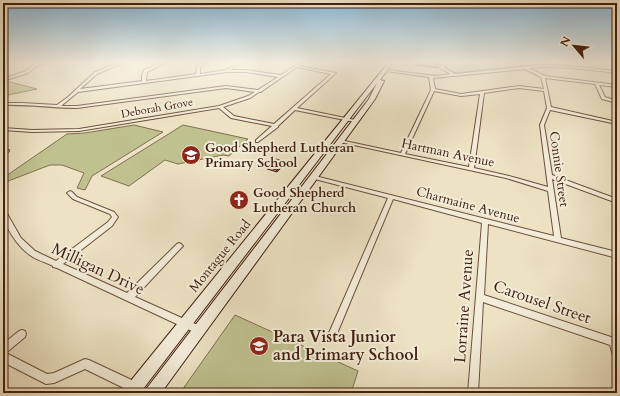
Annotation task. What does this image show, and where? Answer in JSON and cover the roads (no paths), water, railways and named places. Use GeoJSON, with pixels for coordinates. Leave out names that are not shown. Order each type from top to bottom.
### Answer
{"type":"FeatureCollection","features":[{"type":"Feature","properties":{"kind":"main road","name":"Montague Road"},"geometry":{"type":"LineString","coordinates":[[132,390],[184,323],[308,175],[351,120],[372,99],[381,80]]}},
{"type":"Feature","properties":{"kind":"main road","name":"Montague Road"},"geometry":{"type":"LineString","coordinates":[[152,393],[199,330],[308,175],[340,141],[351,120]]}},
{"type":"Feature","properties":{"kind":"street"},"geometry":{"type":"LineString","coordinates":[[57,107],[88,80]]}},
{"type":"Feature","properties":{"kind":"street"},"geometry":{"type":"LineString","coordinates":[[77,91],[154,80]]}},
{"type":"Feature","properties":{"kind":"street","name":"Deborah Grove"},"geometry":{"type":"LineString","coordinates":[[3,128],[32,131],[79,130],[220,107],[241,101],[260,91],[275,80]]}},
{"type":"Feature","properties":{"kind":"street"},"geometry":{"type":"LineString","coordinates":[[258,141],[326,80]]}},
{"type":"Feature","properties":{"kind":"street"},"geometry":{"type":"LineString","coordinates":[[402,155],[433,90],[432,80]]}},
{"type":"Feature","properties":{"kind":"street","name":"Connie Street"},"geometry":{"type":"LineString","coordinates":[[544,80],[548,108],[542,125],[558,240]]}},
{"type":"Feature","properties":{"kind":"street"},"geometry":{"type":"LineString","coordinates":[[574,80],[617,86]]}},
{"type":"Feature","properties":{"kind":"street"},"geometry":{"type":"LineString","coordinates":[[596,83],[603,98],[617,102]]}},
{"type":"Feature","properties":{"kind":"street"},"geometry":{"type":"LineString","coordinates":[[3,104],[29,103],[57,107],[97,106],[226,87],[260,91]]}},
{"type":"Feature","properties":{"kind":"street"},"geometry":{"type":"LineString","coordinates":[[433,90],[461,95],[522,87],[546,90]]}},
{"type":"Feature","properties":{"kind":"street"},"geometry":{"type":"LineString","coordinates":[[471,169],[482,92]]}},
{"type":"Feature","properties":{"kind":"street"},"geometry":{"type":"LineString","coordinates":[[220,107],[233,117],[276,126]]}},
{"type":"Feature","properties":{"kind":"street"},"geometry":{"type":"LineString","coordinates":[[548,108],[617,123]]}},
{"type":"Feature","properties":{"kind":"street"},"geometry":{"type":"LineString","coordinates":[[294,109],[351,120]]}},
{"type":"Feature","properties":{"kind":"street","name":"Hartman Avenue"},"geometry":{"type":"LineString","coordinates":[[340,141],[515,179],[551,190]]}},
{"type":"Feature","properties":{"kind":"street","name":"Charmaine Avenue"},"geometry":{"type":"LineString","coordinates":[[308,175],[617,255]]}},
{"type":"Feature","properties":{"kind":"street"},"geometry":{"type":"LineString","coordinates":[[549,176],[617,201]]}},
{"type":"Feature","properties":{"kind":"street"},"geometry":{"type":"LineString","coordinates":[[56,265],[112,222],[115,217],[112,213],[77,199],[70,193]]}},
{"type":"Feature","properties":{"kind":"street"},"geometry":{"type":"LineString","coordinates":[[333,333],[391,197]]}},
{"type":"Feature","properties":{"kind":"street","name":"Milligan Drive"},"geometry":{"type":"LineString","coordinates":[[3,212],[21,243],[32,253],[199,330]]}},
{"type":"Feature","properties":{"kind":"street","name":"Lorraine Avenue"},"geometry":{"type":"LineString","coordinates":[[473,393],[485,221]]}},
{"type":"Feature","properties":{"kind":"street"},"geometry":{"type":"LineString","coordinates":[[128,298],[179,246]]}},
{"type":"Feature","properties":{"kind":"street","name":"Carousel Street"},"geometry":{"type":"LineString","coordinates":[[480,298],[615,343]]}},
{"type":"Feature","properties":{"kind":"street"},"geometry":{"type":"LineString","coordinates":[[3,350],[22,334]]}},
{"type":"Feature","properties":{"kind":"street"},"geometry":{"type":"LineString","coordinates":[[615,343],[617,356]]}},
{"type":"Feature","properties":{"kind":"street"},"geometry":{"type":"LineString","coordinates":[[3,357],[46,379],[54,378],[85,364],[89,365],[132,390]]}},
{"type":"Feature","properties":{"kind":"place","name":"Good Shepherd Lutheran Primary School"},"geometry":{"type":"Point","coordinates":[191,155]}},
{"type":"Feature","properties":{"kind":"place","name":"Good Shepherd Lutheran Church"},"geometry":{"type":"Point","coordinates":[239,200]}},
{"type":"Feature","properties":{"kind":"place","name":"Para Vista Junior and Primary School"},"geometry":{"type":"Point","coordinates":[259,346]}}]}
